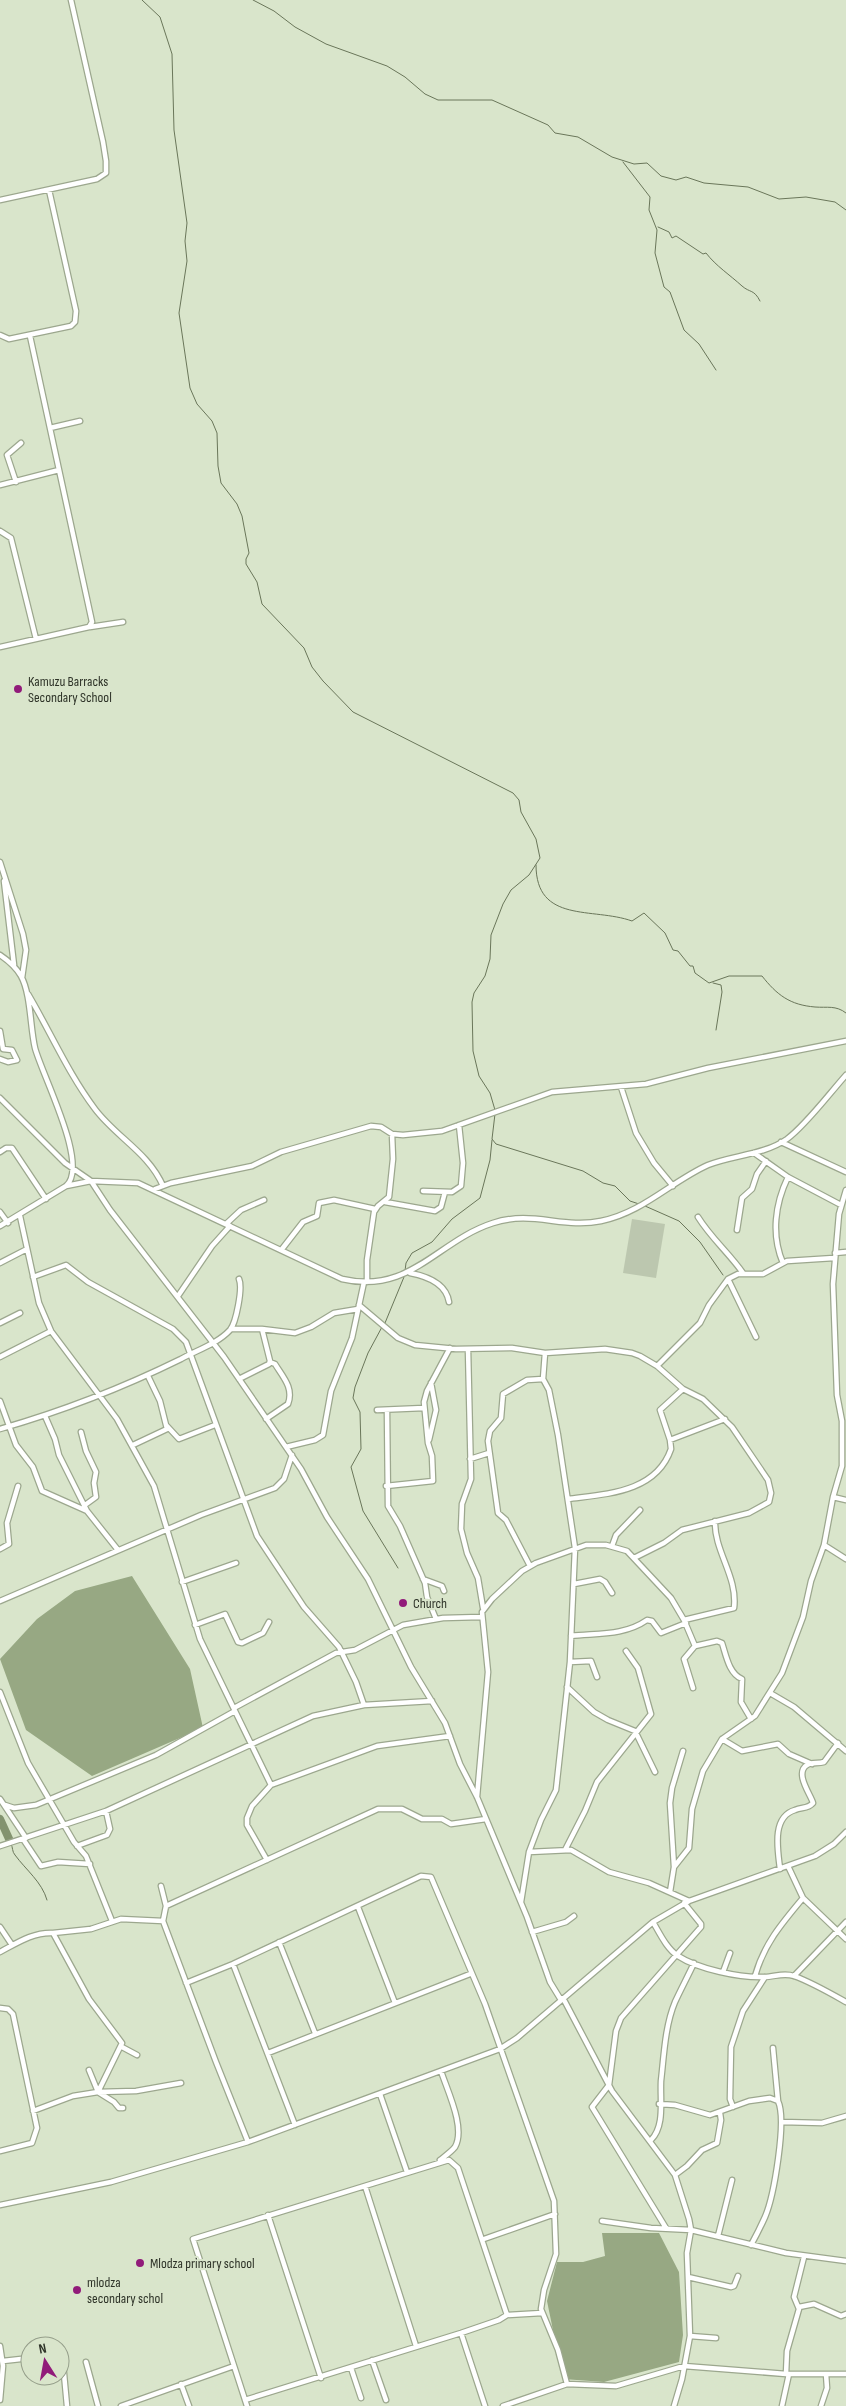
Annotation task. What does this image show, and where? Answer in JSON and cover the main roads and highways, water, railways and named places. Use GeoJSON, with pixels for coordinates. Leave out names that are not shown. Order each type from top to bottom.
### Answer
{"type":"FeatureCollection","features":[{"type":"Feature","properties":{"kind":"waterway"},"geometry":{"type":"LineString","coordinates":[[142,0],[160,17],[172,54],[174,130],[187,223],[185,241],[187,261],[179,313],[190,388],[197,404],[212,421],[217,433],[218,466],[221,483],[237,504],[242,516],[249,553],[246,564],[257,582],[262,604],[304,648],[312,667],[353,712],[513,793],[519,800],[521,812],[536,839],[540,858],[529,875],[511,890],[503,904],[491,935],[490,959],[485,976],[474,993],[472,1002],[473,1051],[479,1076],[490,1093],[495,1110]]}},
{"type":"Feature","properties":{"kind":"waterway"},"geometry":{"type":"LineString","coordinates":[[253,0],[326,44],[387,66],[405,77],[425,94],[438,100],[492,100],[548,125],[555,133],[578,137],[612,157],[634,164],[647,163],[661,176],[676,180],[686,177],[704,183],[748,187],[779,199],[806,197],[835,202],[846,210]]}},
{"type":"Feature","properties":{"kind":"waterway"},"geometry":{"type":"LineString","coordinates":[[623,162],[650,197],[649,210],[657,230],[655,253],[664,287],[670,292],[684,330],[699,344],[716,370]]}},
{"type":"Feature","properties":{"kind":"waterway"},"geometry":{"type":"LineString","coordinates":[[658,227],[669,232],[672,238],[676,236],[703,254],[706,253],[742,286],[754,293],[760,301]]}},
{"type":"Feature","properties":{"kind":"waterway"},"geometry":{"type":"LineString","coordinates":[[536,865],[539,884],[546,897],[556,905],[569,910],[632,921],[644,913],[665,933],[673,950],[678,951],[690,966],[693,966],[695,973],[709,983],[729,976],[762,976],[773,989],[791,1001],[806,1006],[835,1008],[846,1013]]}},
{"type":"Feature","properties":{"kind":"waterway"},"geometry":{"type":"LineString","coordinates":[[713,983],[721,985],[722,992],[716,1030]]}},
{"type":"Feature","properties":{"kind":"waterway"},"geometry":{"type":"LineString","coordinates":[[495,1114],[492,1139],[496,1144],[583,1171],[603,1183],[615,1186],[630,1201],[639,1204]]}},
{"type":"Feature","properties":{"kind":"waterway"},"geometry":{"type":"LineString","coordinates":[[405,1271],[406,1263],[412,1253],[432,1242],[452,1219],[480,1198],[490,1160],[492,1140]]}},
{"type":"Feature","properties":{"kind":"waterway"},"geometry":{"type":"LineString","coordinates":[[645,1206],[679,1221],[700,1242],[723,1275]]}},
{"type":"Feature","properties":{"kind":"waterway"},"geometry":{"type":"LineString","coordinates":[[385,1323],[404,1277]]}},
{"type":"Feature","properties":{"kind":"waterway"},"geometry":{"type":"LineString","coordinates":[[382,1327],[368,1353],[355,1387],[353,1398],[360,1412],[361,1449],[351,1467],[363,1511],[398,1568]]}},
{"type":"Feature","properties":{"kind":"waterway"},"geometry":{"type":"LineString","coordinates":[[0,1819],[10,1841]]}},
{"type":"Feature","properties":{"kind":"waterway"},"geometry":{"type":"LineString","coordinates":[[11,1844],[14,1854],[38,1882],[47,1900]]}},
{"type":"Feature","properties":{"kind":"place","name":"Kamuzu Barracks Secondary School"},"geometry":{"type":"Point","coordinates":[18,689]}},
{"type":"Feature","properties":{"kind":"place","name":"Church"},"geometry":{"type":"Point","coordinates":[403,1603]}},
{"type":"Feature","properties":{"kind":"place","name":"Mlodza primary school"},"geometry":{"type":"Point","coordinates":[140,2263]}},
{"type":"Feature","properties":{"kind":"place","name":"mlodza secondary schol"},"geometry":{"type":"Point","coordinates":[77,2290]}}]}
